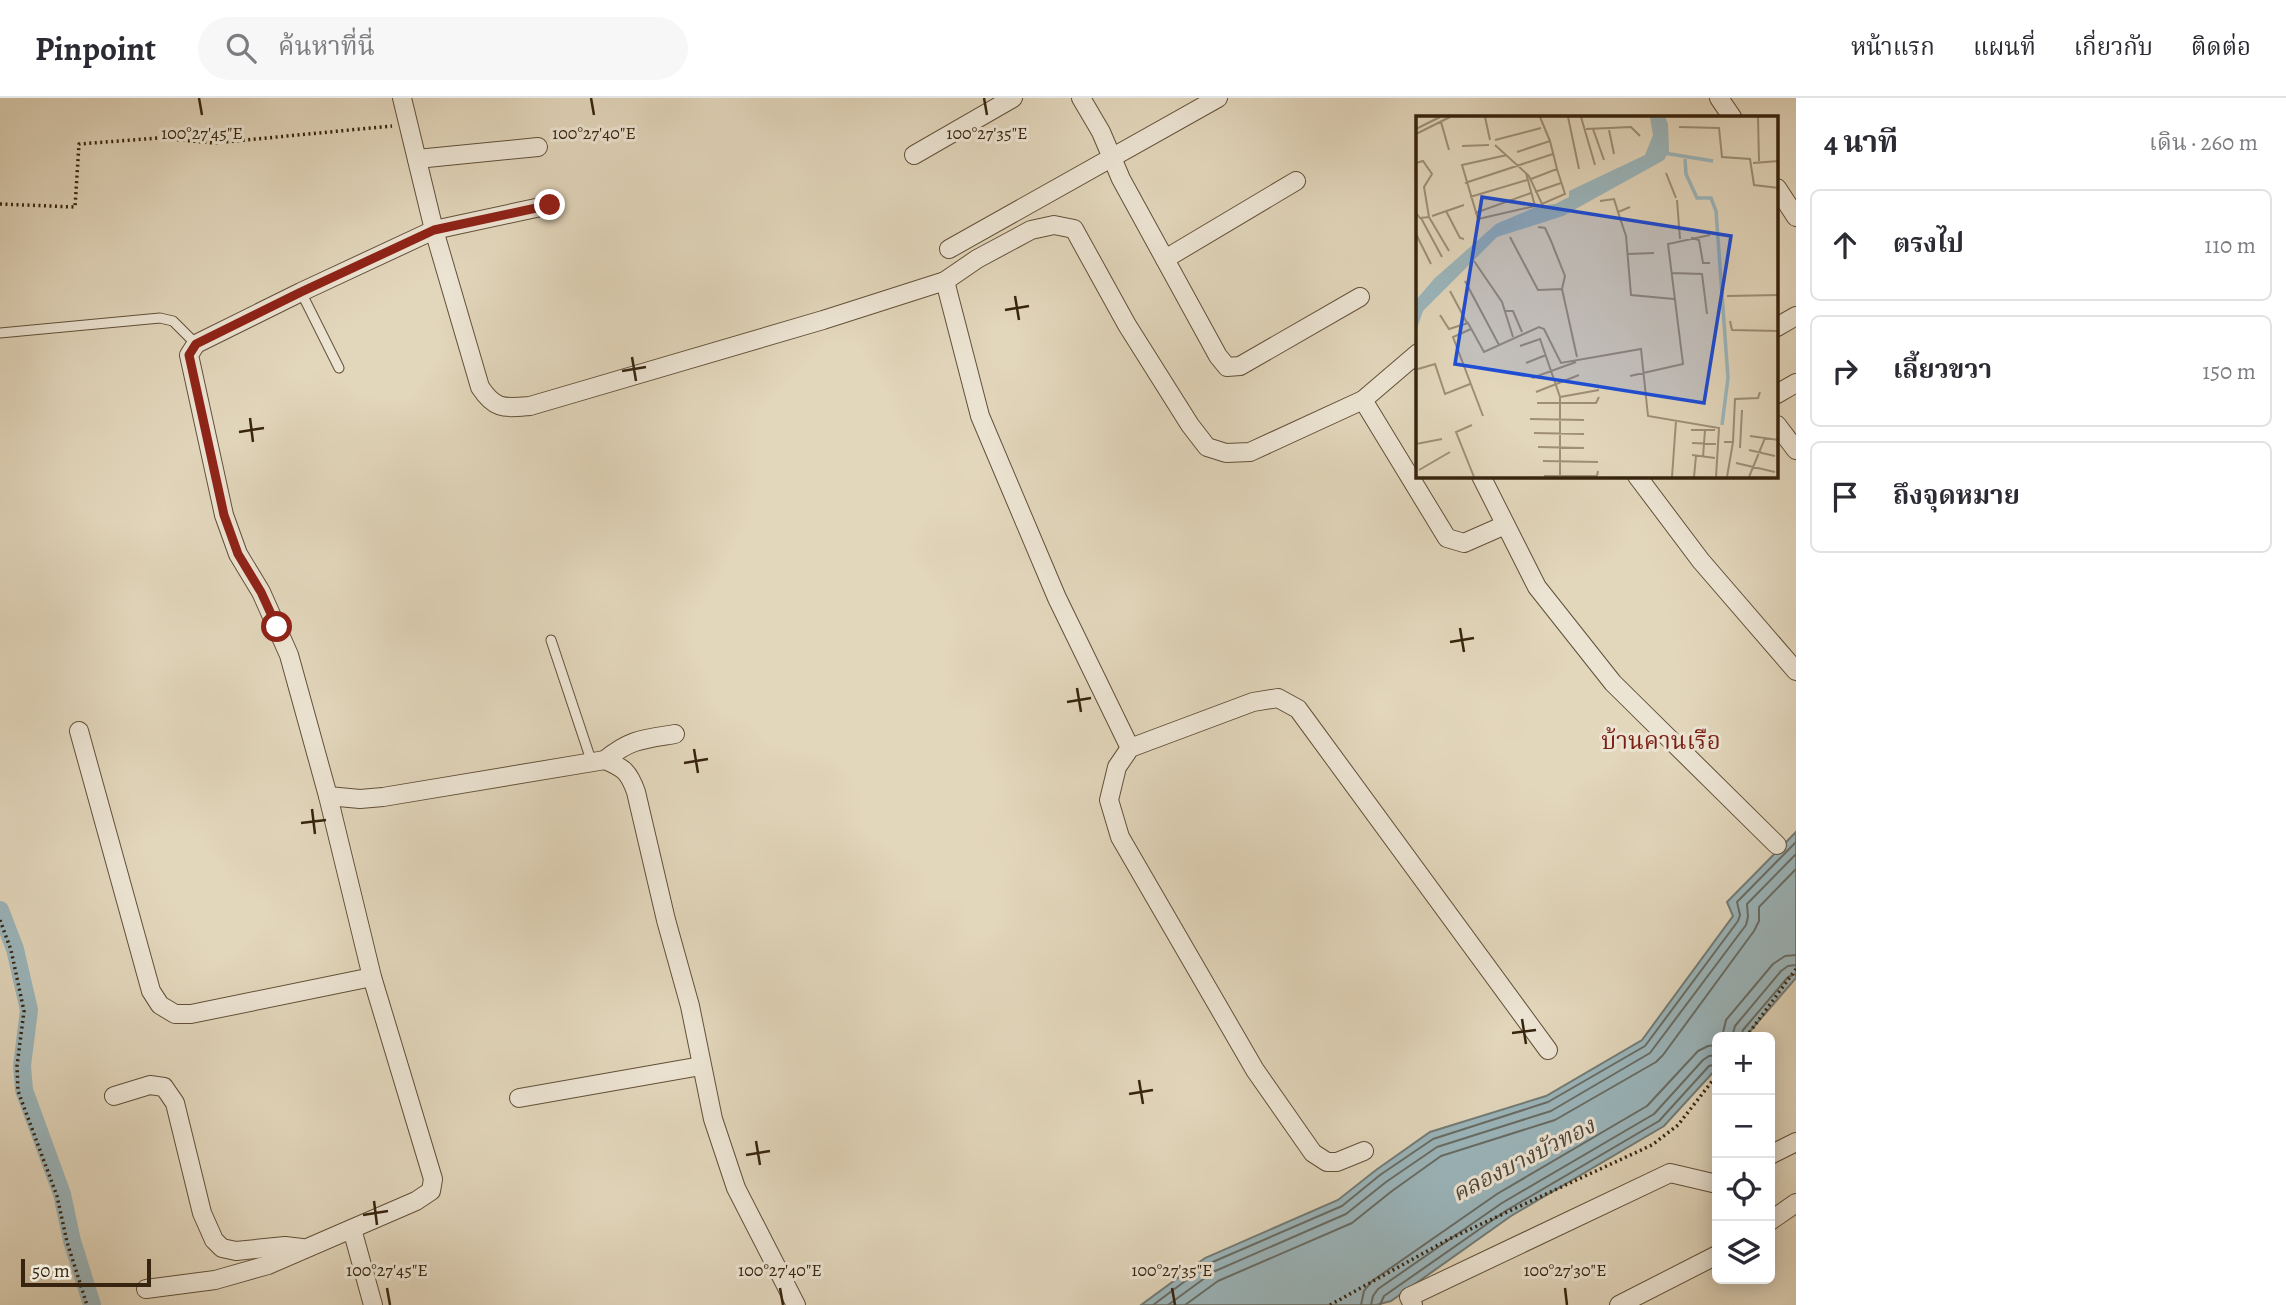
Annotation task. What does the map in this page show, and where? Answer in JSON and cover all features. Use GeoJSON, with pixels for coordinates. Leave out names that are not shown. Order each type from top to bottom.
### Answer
{"type":"FeatureCollection","features":[{"type":"Feature","properties":{"kind":"street"},"geometry":{"type":"LineString","coordinates":[[402,98],[434,230],[480,387],[489,400],[504,408],[530,406],[823,320],[945,281],[1031,230],[1054,225],[1074,229],[1128,325],[1190,425],[1208,447],[1226,453],[1250,452],[1363,400],[1416,356]]}},
{"type":"Feature","properties":{"kind":"street"},"geometry":{"type":"LineString","coordinates":[[914,155],[1013,98]]}},
{"type":"Feature","properties":{"kind":"street"},"geometry":{"type":"LineString","coordinates":[[1081,98],[1101,132],[1121,179],[1218,356],[1227,367],[1240,366],[1360,297]]}},
{"type":"Feature","properties":{"kind":"street"},"geometry":{"type":"LineString","coordinates":[[949,249],[1218,98]]}},
{"type":"Feature","properties":{"kind":"street"},"geometry":{"type":"LineString","coordinates":[[1719,98],[1731,116]]}},
{"type":"Feature","properties":{"kind":"street"},"geometry":{"type":"LineString","coordinates":[[417,159],[537,147]]}},
{"type":"Feature","properties":{"kind":"street"},"geometry":{"type":"LineString","coordinates":[[1165,259],[1296,181]]}},
{"type":"Feature","properties":{"kind":"street"},"geometry":{"type":"LineString","coordinates":[[1778,190],[1796,217]]}},
{"type":"Feature","properties":{"kind":"street"},"geometry":{"type":"LineString","coordinates":[[146,1289],[215,1280],[268,1265],[416,1201],[430,1191],[433,1179],[372,977],[328,796],[289,655],[261,592],[238,554],[224,515],[189,355],[196,344],[434,230],[550,205]]}},
{"type":"Feature","properties":{"kind":"street"},"geometry":{"type":"LineString","coordinates":[[945,281],[980,416],[1056,598],[1130,747]]}},
{"type":"Feature","properties":{"kind":"street"},"geometry":{"type":"LineString","coordinates":[[1778,326],[1796,316]]}},
{"type":"Feature","properties":{"kind":"street"},"geometry":{"type":"LineString","coordinates":[[1778,393],[1796,383]]}},
{"type":"Feature","properties":{"kind":"street"},"geometry":{"type":"LineString","coordinates":[[1363,400],[1447,538],[1464,543],[1505,525]]}},
{"type":"Feature","properties":{"kind":"street"},"geometry":{"type":"LineString","coordinates":[[1778,426],[1796,450]]}},
{"type":"Feature","properties":{"kind":"street"},"geometry":{"type":"LineString","coordinates":[[1482,478],[1536,587],[1612,683],[1777,845]]}},
{"type":"Feature","properties":{"kind":"street"},"geometry":{"type":"LineString","coordinates":[[1639,478],[1701,561],[1796,671]]}},
{"type":"Feature","properties":{"kind":"street"},"geometry":{"type":"LineString","coordinates":[[1364,1151],[1327,1162],[1313,1153],[1255,1070],[1120,837],[1109,800],[1117,768],[1130,747],[1253,702],[1278,698],[1298,709],[1548,1050]]}},
{"type":"Feature","properties":{"kind":"street"},"geometry":{"type":"LineString","coordinates":[[79,731],[151,991],[160,1005],[175,1014],[191,1014],[372,977]]}},
{"type":"Feature","properties":{"kind":"street"},"geometry":{"type":"LineString","coordinates":[[598,762],[635,740],[675,734]]}},
{"type":"Feature","properties":{"kind":"street"},"geometry":{"type":"LineString","coordinates":[[328,796],[360,799],[383,797],[598,762],[622,768],[631,779],[636,792],[666,920],[690,1006],[713,1119],[736,1188],[796,1305]]}},
{"type":"Feature","properties":{"kind":"street"},"geometry":{"type":"LineString","coordinates":[[519,1098],[701,1066]]}},
{"type":"Feature","properties":{"kind":"street"},"geometry":{"type":"LineString","coordinates":[[114,1096],[150,1085],[164,1087],[175,1103],[202,1213],[214,1240],[222,1248],[236,1251],[285,1246],[306,1249]]}},
{"type":"Feature","properties":{"kind":"street"},"geometry":{"type":"LineString","coordinates":[[1775,1152],[1796,1142]]}},
{"type":"Feature","properties":{"kind":"street"},"geometry":{"type":"LineString","coordinates":[[1413,1305],[1409,1297],[1670,1173],[1712,1183]]}},
{"type":"Feature","properties":{"kind":"street"},"geometry":{"type":"LineString","coordinates":[[1775,1218],[1796,1203]]}},
{"type":"Feature","properties":{"kind":"street"},"geometry":{"type":"LineString","coordinates":[[352,1229],[373,1305]]}},
{"type":"Feature","properties":{"kind":"street"},"geometry":{"type":"LineString","coordinates":[[1619,1305],[1712,1258]]}},
{"type":"Feature","properties":{"kind":"lane"},"geometry":{"type":"LineString","coordinates":[[301,292],[339,368]]}},
{"type":"Feature","properties":{"kind":"lane"},"geometry":{"type":"LineString","coordinates":[[0,333],[160,318],[173,321],[196,344]]}},
{"type":"Feature","properties":{"kind":"lane"},"geometry":{"type":"LineString","coordinates":[[551,640],[598,762]]}},
{"type":"Feature","properties":{"kind":"path"},"geometry":{"type":"LineString","coordinates":[[0,204],[75,207],[79,144],[158,138],[214,143],[408,124]]}},
{"type":"Feature","properties":{"kind":"path"},"geometry":{"type":"LineString","coordinates":[[0,920],[11,950],[24,1010],[17,1066],[19,1091],[57,1196],[67,1242],[87,1305]]}},
{"type":"Feature","properties":{"kind":"path"},"geometry":{"type":"LineString","coordinates":[[1750,1032],[1796,969]]}},
{"type":"Feature","properties":{"kind":"path"},"geometry":{"type":"LineString","coordinates":[[1330,1305],[1461,1234],[1652,1145],[1678,1125],[1712,1081]]}},
{"type":"Feature","properties":{"kind":"water","name":"คลองบางบัวทอง"},"geometry":{"type":"Polygon","coordinates":[[[1796,832],[1796,978],[1749,1032],[1712,1032],[1712,1073],[1664,1126],[1511,1216],[1391,1301],[1376,1305],[1141,1305],[1205,1258],[1338,1200],[1430,1132],[1546,1096],[1642,1040],[1733,916],[1727,902],[1796,832]]]}},
{"type":"Feature","properties":{"kind":"waterway"},"geometry":{"type":"LineString","coordinates":[[0,910],[15,949],[29,1010],[22,1066],[24,1090],[62,1194],[72,1241],[92,1305]]}},
{"type":"Feature","properties":{"kind":"district","name":"บ้านคานเรือ"},"geometry":{"type":"Point","coordinates":[1661,741]}},
{"type":"Feature","properties":{"kind":"route"},"geometry":{"type":"LineString","coordinates":[[277,627],[261,592],[238,554],[224,515],[198,401],[189,355],[191,349],[196,344],[301,292],[434,230],[550,205]]}}]}
